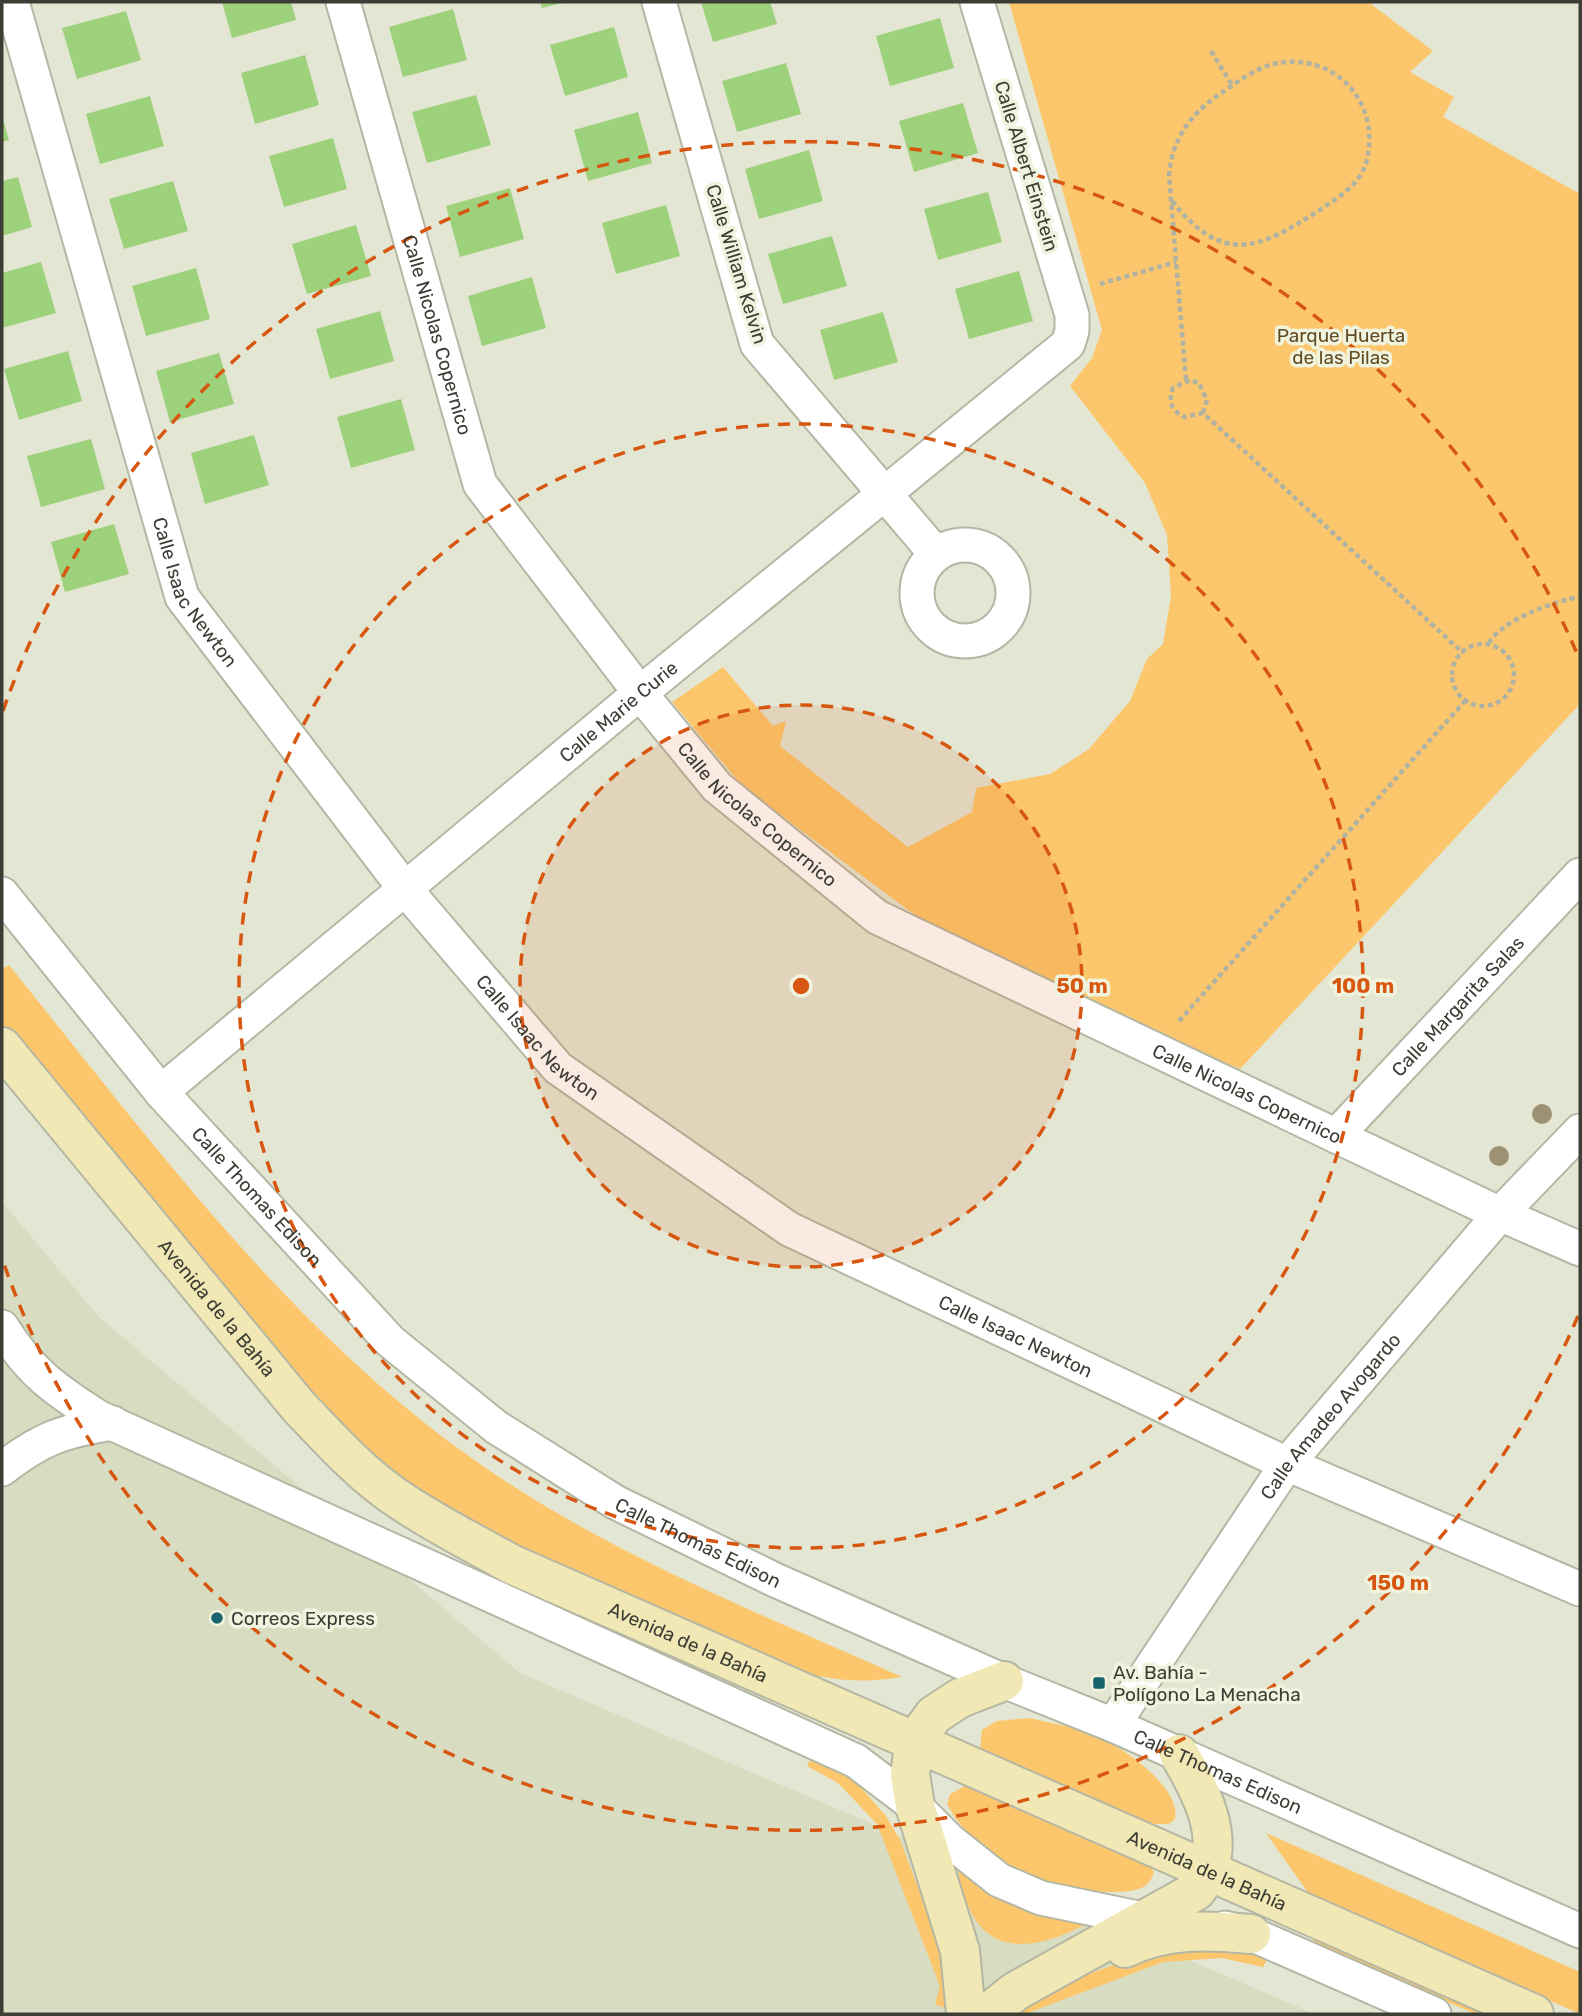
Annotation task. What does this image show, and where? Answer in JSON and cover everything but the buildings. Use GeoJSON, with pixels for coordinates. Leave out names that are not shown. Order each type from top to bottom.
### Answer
{"type":"FeatureCollection","features":[{"type":"Feature","properties":{"kind":"street","name":"Calle Isaac Newton"},"geometry":{"type":"LineString","coordinates":[[12,2],[182,597],[405,889],[558,1068],[789,1229],[1287,1464],[1580,1589]]}},
{"type":"Feature","properties":{"kind":"street","name":"Calle Nicolas Copernico"},"geometry":{"type":"LineString","coordinates":[[343,2],[480,484],[640,693],[717,787],[877,917],[1500,1214],[1580,1249]]}},
{"type":"Feature","properties":{"kind":"street","name":"Calle William Kelvin"},"geometry":{"type":"LineString","coordinates":[[659,2],[757,344],[936,554]]}},
{"type":"Feature","properties":{"kind":"street","name":"Calle Albert Einstein"},"geometry":{"type":"LineString","coordinates":[[976,2],[1065,294],[1072,331]]}},
{"type":"Feature","properties":{"kind":"street","name":"Calle Marie Curie"},"geometry":{"type":"LineString","coordinates":[[161,1092],[640,693],[1068,344],[1072,331]]}},
{"type":"Feature","properties":{"kind":"street","name":"Calle Margarita Salas"},"geometry":{"type":"LineString","coordinates":[[1336,1136],[1580,875]]}},
{"type":"Feature","properties":{"kind":"street","name":"Calle Thomas Edison"},"geometry":{"type":"LineString","coordinates":[[2,894],[161,1092],[390,1341],[496,1427],[615,1502],[775,1580],[1004,1681],[1113,1725],[1580,1931]]}},
{"type":"Feature","properties":{"kind":"street","name":"Avenida de la Bahía"},"geometry":{"type":"LineString","coordinates":[[2,1047],[299,1407],[350,1460],[393,1495],[511,1564],[1534,2014]]}},
{"type":"Feature","properties":{"kind":"street","name":"Calle Amadeo Avogardo"},"geometry":{"type":"LineString","coordinates":[[1113,1725],[1287,1464],[1500,1214],[1580,1131]]}},
{"type":"Feature","properties":{"kind":"street","name":"Avenida de la Bahía"},"geometry":{"type":"LineString","coordinates":[[2,1327],[16,1350],[48,1385],[113,1423],[856,1761],[915,1806],[950,1841],[999,1880],[1041,1898],[1143,1920],[1211,1926],[1251,1934],[1434,2014]]}},
{"type":"Feature","properties":{"kind":"street"},"geometry":{"type":"LineString","coordinates":[[2,1469],[32,1446],[64,1432],[113,1423]]}},
{"type":"Feature","properties":{"kind":"street"},"geometry":{"type":"LineString","coordinates":[[966,2014],[960,1951],[915,1806],[910,1774],[915,1741],[934,1715],[960,1698],[1004,1681]]}},
{"type":"Feature","properties":{"kind":"street"},"geometry":{"type":"LineString","coordinates":[[987,2014],[1016,1991],[1196,1891],[1210,1871],[1214,1850],[1203,1794],[1179,1754]]}},
{"type":"Feature","properties":{"kind":"street"},"geometry":{"type":"LineString","coordinates":[[1048,1975],[1142,1940],[1185,1931],[1251,1934]]}},
{"type":"Feature","properties":{"kind":"path"},"geometry":{"type":"LineString","coordinates":[[1211,51],[1232,85]]}},
{"type":"Feature","properties":{"kind":"path"},"geometry":{"type":"LineString","coordinates":[[1172,201],[1189,223],[1205,234],[1243,245],[1264,243],[1338,198],[1356,183],[1369,144],[1367,117],[1351,85],[1328,70],[1287,62],[1270,65],[1232,85],[1191,118],[1178,137],[1171,155],[1172,201],[1186,380]]}},
{"type":"Feature","properties":{"kind":"path"},"geometry":{"type":"LineString","coordinates":[[1065,294],[1176,262]]}},
{"type":"Feature","properties":{"kind":"path"},"geometry":{"type":"LineString","coordinates":[[1186,380],[1199,383],[1207,400],[1203,413],[1184,417],[1174,412],[1171,404],[1173,388],[1186,380]]}},
{"type":"Feature","properties":{"kind":"path"},"geometry":{"type":"LineString","coordinates":[[1203,413],[1463,653]]}},
{"type":"Feature","properties":{"kind":"path"},"geometry":{"type":"LineString","coordinates":[[1489,643],[1495,632],[1561,600],[1580,597]]}},
{"type":"Feature","properties":{"kind":"path"},"geometry":{"type":"LineString","coordinates":[[1475,643],[1489,643],[1510,660],[1515,675],[1512,689],[1502,701],[1486,706],[1465,701],[1453,683],[1454,671],[1463,653],[1475,643]]}},
{"type":"Feature","properties":{"kind":"path"},"geometry":{"type":"LineString","coordinates":[[1154,1049],[1465,701]]}},
{"type":"Feature","properties":{"kind":"shaded area"},"geometry":{"type":"Polygon","coordinates":[[[2,1202],[99,1317],[520,1673],[1315,2014],[2,2014],[2,1202]]]}},
{"type":"Feature","properties":{"kind":"green space","name":"Parque Huerta de las Pilas"},"geometry":{"type":"Polygon","coordinates":[[[1009,2],[1374,2],[1371,4],[1433,51],[1410,72],[1454,97],[1443,117],[1580,194],[1580,704],[1240,1069],[1116,1016],[915,915],[744,788],[672,702],[723,667],[773,726],[786,721],[780,746],[908,847],[972,812],[976,788],[1050,774],[1089,749],[1130,701],[1147,659],[1163,644],[1171,596],[1167,535],[1145,483],[1070,386],[1092,358],[1102,330],[1009,2]]]}},
{"type":"Feature","properties":{"kind":"green space"},"geometry":{"type":"Polygon","coordinates":[[[9,965],[116,1099],[227,1231],[285,1295],[346,1355],[411,1412],[480,1464],[580,1526],[686,1580],[902,1677],[850,1680],[799,1672],[511,1544],[434,1503],[377,1461],[308,1397],[2,1032],[2,969],[9,965]]]}},
{"type":"Feature","properties":{"kind":"green space"},"geometry":{"type":"Polygon","coordinates":[[[1030,1718],[1088,1732],[1130,1756],[1145,1767],[1168,1793],[1174,1806],[1175,1819],[1169,1824],[1149,1824],[980,1749],[982,1730],[997,1721],[1030,1718]]]}},
{"type":"Feature","properties":{"kind":"green space"},"geometry":{"type":"Polygon","coordinates":[[[813,1755],[855,1781],[886,1816],[900,1840],[949,1969],[950,2010],[935,2004],[940,1986],[877,1824],[838,1783],[807,1766],[813,1755]]]}},
{"type":"Feature","properties":{"kind":"green space"},"geometry":{"type":"Polygon","coordinates":[[[967,1785],[1150,1865],[1154,1872],[1152,1878],[1144,1886],[1134,1890],[1092,1891],[1043,1880],[1020,1870],[977,1842],[960,1824],[947,1804],[950,1794],[967,1785]]]}},
{"type":"Feature","properties":{"kind":"green space"},"geometry":{"type":"Polygon","coordinates":[[[1266,1833],[1580,1972],[1580,2014],[1309,1894],[1266,1833]]]}},
{"type":"Feature","properties":{"kind":"green space"},"geometry":{"type":"Polygon","coordinates":[[[964,1869],[1022,1905],[1051,1916],[1088,1923],[1056,1938],[1039,1942],[1022,1944],[992,1936],[979,1925],[963,1894],[959,1871],[964,1869]]]}},
{"type":"Feature","properties":{"kind":"green space"},"geometry":{"type":"Polygon","coordinates":[[[1313,1936],[1497,2014],[1475,2014],[1313,1943],[1313,1936]]]}},
{"type":"Feature","properties":{"kind":"green space"},"geometry":{"type":"Polygon","coordinates":[[[1239,1947],[1269,1956],[1263,1967],[1222,1958],[1163,1962],[1025,2014],[1003,2014],[1080,1977],[1158,1949],[1239,1947]]]}},
{"type":"Feature","properties":{"kind":"place","name":"Correos Express"},"geometry":{"type":"Point","coordinates":[217,1618]}},
{"type":"Feature","properties":{"kind":"place","name":"Av. Bahía - Polígono La Menacha"},"geometry":{"type":"Point","coordinates":[1099,1683]}}]}
